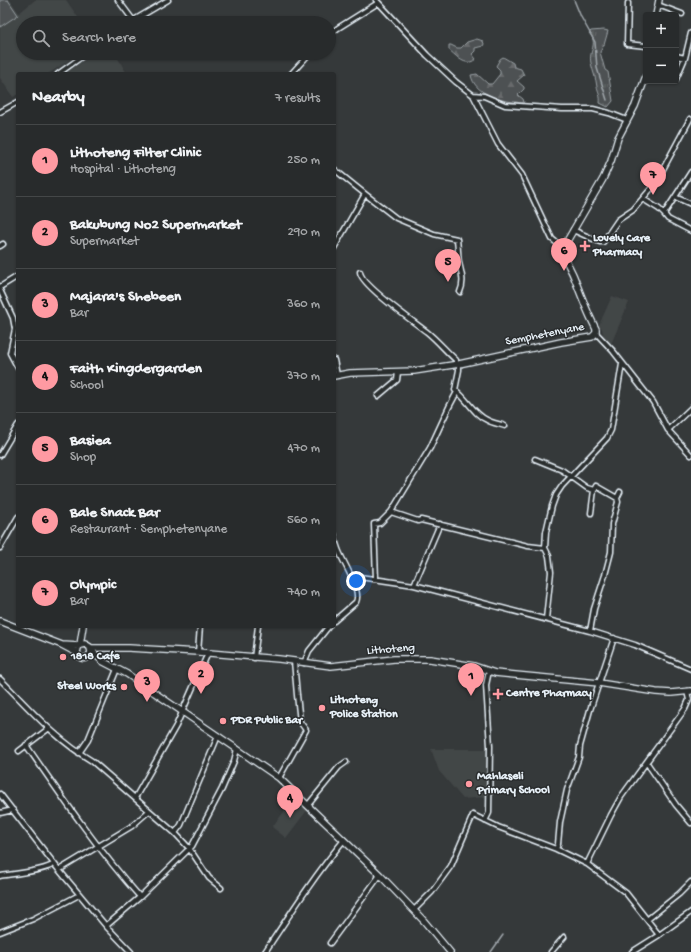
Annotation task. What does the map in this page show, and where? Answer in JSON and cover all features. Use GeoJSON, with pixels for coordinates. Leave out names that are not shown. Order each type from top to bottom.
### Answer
{"type":"FeatureCollection","features":[{"type":"Feature","properties":{"kind":"main road"},"geometry":{"type":"LineString","coordinates":[[657,12],[659,2]]}},
{"type":"Feature","properties":{"kind":"main road"},"geometry":{"type":"LineString","coordinates":[[563,248],[603,179],[611,161],[619,134],[643,84]]}},
{"type":"Feature","properties":{"kind":"main road","name":"Semphetenyane"},"geometry":{"type":"LineString","coordinates":[[336,376],[367,372],[398,372],[457,364],[592,337],[596,332],[596,329],[585,308],[578,288],[565,260],[563,248]]}},
{"type":"Feature","properties":{"kind":"main road"},"geometry":{"type":"LineString","coordinates":[[0,621],[16,627]]}},
{"type":"Feature","properties":{"kind":"main road"},"geometry":{"type":"LineString","coordinates":[[18,628],[62,645],[77,653],[80,658],[102,661],[127,674],[279,778],[380,875],[414,910],[450,952]]}},
{"type":"Feature","properties":{"kind":"main road"},"geometry":{"type":"LineString","coordinates":[[77,653],[82,629]]}},
{"type":"Feature","properties":{"kind":"main road"},"geometry":{"type":"LineString","coordinates":[[82,629],[90,648],[102,661]]}},
{"type":"Feature","properties":{"kind":"main road"},"geometry":{"type":"LineString","coordinates":[[62,645],[79,646],[82,644],[90,648]]}},
{"type":"Feature","properties":{"kind":"main road"},"geometry":{"type":"LineString","coordinates":[[87,658],[90,655],[90,648]]}},
{"type":"Feature","properties":{"kind":"main road","name":"Lithoteng"},"geometry":{"type":"LineString","coordinates":[[90,648],[129,648],[198,652],[331,666],[394,659],[430,659],[474,666],[505,674],[599,682],[656,692],[671,693],[689,691]]}},
{"type":"Feature","properties":{"kind":"street"},"geometry":{"type":"LineString","coordinates":[[118,0],[127,16]]}},
{"type":"Feature","properties":{"kind":"street"},"geometry":{"type":"LineString","coordinates":[[141,16],[168,0]]}},
{"type":"Feature","properties":{"kind":"street"},"geometry":{"type":"LineString","coordinates":[[336,30],[377,1],[427,55],[456,82],[473,94],[484,96],[505,105],[562,109],[593,109],[627,120]]}},
{"type":"Feature","properties":{"kind":"street"},"geometry":{"type":"LineString","coordinates":[[659,2],[682,14]]}},
{"type":"Feature","properties":{"kind":"street"},"geometry":{"type":"LineString","coordinates":[[628,3],[627,44],[643,46]]}},
{"type":"Feature","properties":{"kind":"street"},"geometry":{"type":"LineString","coordinates":[[679,72],[685,58],[691,33]]}},
{"type":"Feature","properties":{"kind":"street"},"geometry":{"type":"LineString","coordinates":[[679,57],[685,58]]}},
{"type":"Feature","properties":{"kind":"street"},"geometry":{"type":"LineString","coordinates":[[61,72],[77,60]]}},
{"type":"Feature","properties":{"kind":"street"},"geometry":{"type":"LineString","coordinates":[[293,72],[304,60]]}},
{"type":"Feature","properties":{"kind":"street"},"geometry":{"type":"LineString","coordinates":[[473,94],[498,144],[522,175],[552,239],[563,248]]}},
{"type":"Feature","properties":{"kind":"street"},"geometry":{"type":"LineString","coordinates":[[0,112],[16,103]]}},
{"type":"Feature","properties":{"kind":"street"},"geometry":{"type":"LineString","coordinates":[[573,230],[603,242],[618,220],[633,210],[655,184],[690,119]]}},
{"type":"Feature","properties":{"kind":"street"},"geometry":{"type":"LineString","coordinates":[[336,171],[396,218],[434,234],[457,239],[459,262],[462,274],[462,286],[460,292]]}},
{"type":"Feature","properties":{"kind":"street"},"geometry":{"type":"LineString","coordinates":[[664,214],[691,172]]}},
{"type":"Feature","properties":{"kind":"street"},"geometry":{"type":"LineString","coordinates":[[336,245],[365,194]]}},
{"type":"Feature","properties":{"kind":"street"},"geometry":{"type":"LineString","coordinates":[[675,197],[691,204]]}},
{"type":"Feature","properties":{"kind":"street"},"geometry":{"type":"LineString","coordinates":[[643,200],[668,218],[691,231]]}},
{"type":"Feature","properties":{"kind":"street"},"geometry":{"type":"LineString","coordinates":[[360,272],[367,283],[398,310],[428,332],[456,360],[459,370],[455,390],[481,417],[505,426]]}},
{"type":"Feature","properties":{"kind":"street"},"geometry":{"type":"LineString","coordinates":[[0,286],[16,277]]}},
{"type":"Feature","properties":{"kind":"street"},"geometry":{"type":"LineString","coordinates":[[0,290],[16,325]]}},
{"type":"Feature","properties":{"kind":"street"},"geometry":{"type":"LineString","coordinates":[[16,332],[10,353],[16,364]]}},
{"type":"Feature","properties":{"kind":"street"},"geometry":{"type":"LineString","coordinates":[[596,332],[653,402],[668,430],[691,455]]}},
{"type":"Feature","properties":{"kind":"street"},"geometry":{"type":"LineString","coordinates":[[546,619],[551,572],[549,556],[545,548],[546,532],[552,506],[556,495],[570,477],[587,461],[607,438],[611,430],[622,364]]}},
{"type":"Feature","properties":{"kind":"street"},"geometry":{"type":"LineString","coordinates":[[378,396],[397,380],[398,372]]}},
{"type":"Feature","properties":{"kind":"street"},"geometry":{"type":"LineString","coordinates":[[376,579],[374,524],[380,523],[391,512],[430,448],[457,392]]}},
{"type":"Feature","properties":{"kind":"street"},"geometry":{"type":"LineString","coordinates":[[668,430],[691,408]]}},
{"type":"Feature","properties":{"kind":"street"},"geometry":{"type":"LineString","coordinates":[[0,455],[16,428]]}},
{"type":"Feature","properties":{"kind":"street"},"geometry":{"type":"LineString","coordinates":[[535,459],[562,470],[587,488],[594,490]]}},
{"type":"Feature","properties":{"kind":"street"},"geometry":{"type":"LineString","coordinates":[[591,513],[594,490],[596,486],[617,498]]}},
{"type":"Feature","properties":{"kind":"street"},"geometry":{"type":"LineString","coordinates":[[590,631],[594,609],[611,552],[612,524],[617,498],[620,492]]}},
{"type":"Feature","properties":{"kind":"street"},"geometry":{"type":"LineString","coordinates":[[391,512],[418,521],[421,520],[440,524],[528,546],[545,548]]}},
{"type":"Feature","properties":{"kind":"street"},"geometry":{"type":"LineString","coordinates":[[0,548],[16,520]]}},
{"type":"Feature","properties":{"kind":"street"},"geometry":{"type":"LineString","coordinates":[[414,585],[440,524]]}},
{"type":"Feature","properties":{"kind":"street"},"geometry":{"type":"LineString","coordinates":[[336,542],[338,550],[356,588],[357,598],[356,602],[336,619]]}},
{"type":"Feature","properties":{"kind":"street"},"geometry":{"type":"LineString","coordinates":[[352,579],[360,577],[414,585],[546,619],[614,638],[691,669]]}},
{"type":"Feature","properties":{"kind":"street"},"geometry":{"type":"LineString","coordinates":[[198,652],[200,628]]}},
{"type":"Feature","properties":{"kind":"street"},"geometry":{"type":"LineString","coordinates":[[254,658],[258,628]]}},
{"type":"Feature","properties":{"kind":"street"},"geometry":{"type":"LineString","coordinates":[[304,663],[309,651],[328,628]]}},
{"type":"Feature","properties":{"kind":"street"},"geometry":{"type":"LineString","coordinates":[[556,849],[567,790],[579,757],[580,746],[614,638]]}},
{"type":"Feature","properties":{"kind":"street"},"geometry":{"type":"LineString","coordinates":[[135,798],[176,726],[208,653]]}},
{"type":"Feature","properties":{"kind":"street"},"geometry":{"type":"LineString","coordinates":[[279,778],[306,730],[300,722],[296,696],[294,661]]}},
{"type":"Feature","properties":{"kind":"street"},"geometry":{"type":"LineString","coordinates":[[79,753],[88,740],[117,669]]}},
{"type":"Feature","properties":{"kind":"street"},"geometry":{"type":"LineString","coordinates":[[485,820],[489,813],[490,746],[486,685],[489,671]]}},
{"type":"Feature","properties":{"kind":"street"},"geometry":{"type":"LineString","coordinates":[[0,679],[48,729],[92,761],[175,833],[189,848],[209,878],[221,888]]}},
{"type":"Feature","properties":{"kind":"street"},"geometry":{"type":"LineString","coordinates":[[587,864],[611,815],[622,797],[685,709],[689,691]]}},
{"type":"Feature","properties":{"kind":"street"},"geometry":{"type":"LineString","coordinates":[[18,751],[48,729]]}},
{"type":"Feature","properties":{"kind":"street"},"geometry":{"type":"LineString","coordinates":[[175,833],[181,825],[218,736]]}},
{"type":"Feature","properties":{"kind":"street"},"geometry":{"type":"LineString","coordinates":[[26,745],[98,847],[140,897]]}},
{"type":"Feature","properties":{"kind":"street"},"geometry":{"type":"LineString","coordinates":[[106,926],[140,897],[189,848],[215,803],[238,749]]}},
{"type":"Feature","properties":{"kind":"street"},"geometry":{"type":"LineString","coordinates":[[308,805],[339,767],[346,762]]}},
{"type":"Feature","properties":{"kind":"street"},"geometry":{"type":"LineString","coordinates":[[647,763],[676,805],[691,823]]}},
{"type":"Feature","properties":{"kind":"street"},"geometry":{"type":"LineString","coordinates":[[0,794],[54,864],[106,926],[131,952]]}},
{"type":"Feature","properties":{"kind":"street"},"geometry":{"type":"LineString","coordinates":[[0,813],[13,810]]}},
{"type":"Feature","properties":{"kind":"street"},"geometry":{"type":"LineString","coordinates":[[59,870],[132,826],[149,811]]}},
{"type":"Feature","properties":{"kind":"street"},"geometry":{"type":"LineString","coordinates":[[414,910],[432,892],[451,866],[473,815],[498,827],[556,849],[587,864],[626,892],[659,935]]}},
{"type":"Feature","properties":{"kind":"street"},"geometry":{"type":"LineString","coordinates":[[265,952],[344,840]]}},
{"type":"Feature","properties":{"kind":"street"},"geometry":{"type":"LineString","coordinates":[[0,876],[37,870],[52,866],[54,864]]}},
{"type":"Feature","properties":{"kind":"street"},"geometry":{"type":"LineString","coordinates":[[330,943],[380,875]]}},
{"type":"Feature","properties":{"kind":"street"},"geometry":{"type":"LineString","coordinates":[[648,919],[691,882]]}},
{"type":"Feature","properties":{"kind":"street"},"geometry":{"type":"LineString","coordinates":[[0,932],[33,919],[80,895]]}},
{"type":"Feature","properties":{"kind":"street"},"geometry":{"type":"LineString","coordinates":[[632,952],[691,912]]}},
{"type":"Feature","properties":{"kind":"street"},"geometry":{"type":"LineString","coordinates":[[551,952],[564,937]]}},
{"type":"Feature","properties":{"kind":"shaded area"},"geometry":{"type":"Polygon","coordinates":[[[0,0],[10,0],[19,13],[35,0],[66,0],[77,16],[16,16],[16,60],[69,60],[51,72],[16,72],[16,95],[13,97],[0,78],[0,0]]]}},
{"type":"Feature","properties":{"kind":"shaded area"},"geometry":{"type":"Polygon","coordinates":[[[85,60],[119,60],[126,72],[67,72],[85,60]]]}},
{"type":"Feature","properties":{"kind":"shaded area"},"geometry":{"type":"Polygon","coordinates":[[[612,296],[629,302],[611,344],[604,338],[602,329],[599,325],[612,296]]]}},
{"type":"Feature","properties":{"kind":"shaded area","name":"Mahlaseli Primary School"},"geometry":{"type":"Polygon","coordinates":[[[431,749],[488,749],[489,763],[486,797],[463,799],[439,771],[431,749]]]}},
{"type":"Feature","properties":{"kind":"shaded area"},"geometry":{"type":"Polygon","coordinates":[[[295,798],[308,809],[286,838],[272,827],[295,798]]]}},
{"type":"Feature","properties":{"kind":"green space"},"geometry":{"type":"Polygon","coordinates":[[[0,0],[8,0],[18,15],[0,27],[0,0]]]}},
{"type":"Feature","properties":{"kind":"green space"},"geometry":{"type":"Polygon","coordinates":[[[591,31],[608,31],[604,45],[600,52],[605,70],[608,72],[613,101],[608,107],[600,103],[600,96],[590,59],[593,41],[589,33],[591,31]]]}},
{"type":"Feature","properties":{"kind":"green space"},"geometry":{"type":"Polygon","coordinates":[[[477,39],[483,41],[484,44],[483,46],[475,48],[475,51],[472,54],[476,59],[472,61],[465,62],[449,50],[449,45],[461,48],[467,42],[477,39]]]}},
{"type":"Feature","properties":{"kind":"green space"},"geometry":{"type":"Polygon","coordinates":[[[503,57],[513,63],[514,67],[521,69],[524,75],[517,81],[524,87],[518,95],[524,102],[520,103],[495,98],[482,91],[473,81],[471,75],[477,74],[488,84],[492,84],[500,74],[500,70],[496,66],[503,57]]]}},
{"type":"Feature","properties":{"kind":"waterway"},"geometry":{"type":"LineString","coordinates":[[574,0],[581,17],[595,42],[597,68],[607,100]]}},
{"type":"Feature","properties":{"kind":"waterway"},"geometry":{"type":"LineString","coordinates":[[491,952],[503,935]]}},
{"type":"Feature","properties":{"kind":"place","name":"Olympic"},"geometry":{"type":"Point","coordinates":[653,195]}},
{"type":"Feature","properties":{"kind":"place","name":"Lovely Care Pharmacy"},"geometry":{"type":"Point","coordinates":[585,246]}},
{"type":"Feature","properties":{"kind":"place","name":"Bale Snack Bar"},"geometry":{"type":"Point","coordinates":[564,271]}},
{"type":"Feature","properties":{"kind":"place","name":"Basiea"},"geometry":{"type":"Point","coordinates":[448,282]}},
{"type":"Feature","properties":{"kind":"place","name":"1818 Cafe"},"geometry":{"type":"Point","coordinates":[63,657]}},
{"type":"Feature","properties":{"kind":"place","name":"Steel Works"},"geometry":{"type":"Point","coordinates":[124,687]}},
{"type":"Feature","properties":{"kind":"place","name":"Bakubung No2 Supermarket"},"geometry":{"type":"Point","coordinates":[201,694]}},
{"type":"Feature","properties":{"kind":"place","name":"Centre Pharmacy"},"geometry":{"type":"Point","coordinates":[498,694]}},
{"type":"Feature","properties":{"kind":"place","name":"Lithoteng Filter Clinic"},"geometry":{"type":"Point","coordinates":[471,696]}},
{"type":"Feature","properties":{"kind":"place","name":"Majara's Shebeen"},"geometry":{"type":"Point","coordinates":[147,702]}},
{"type":"Feature","properties":{"kind":"place","name":"Lithoteng Police Station"},"geometry":{"type":"Point","coordinates":[322,708]}},
{"type":"Feature","properties":{"kind":"place","name":"PDR Public Bar"},"geometry":{"type":"Point","coordinates":[223,721]}},
{"type":"Feature","properties":{"kind":"place","name":"Mahlaseli Primary School"},"geometry":{"type":"Point","coordinates":[469,784]}},
{"type":"Feature","properties":{"kind":"place","name":"Faith Kingdergarden"},"geometry":{"type":"Point","coordinates":[290,818]}}]}
